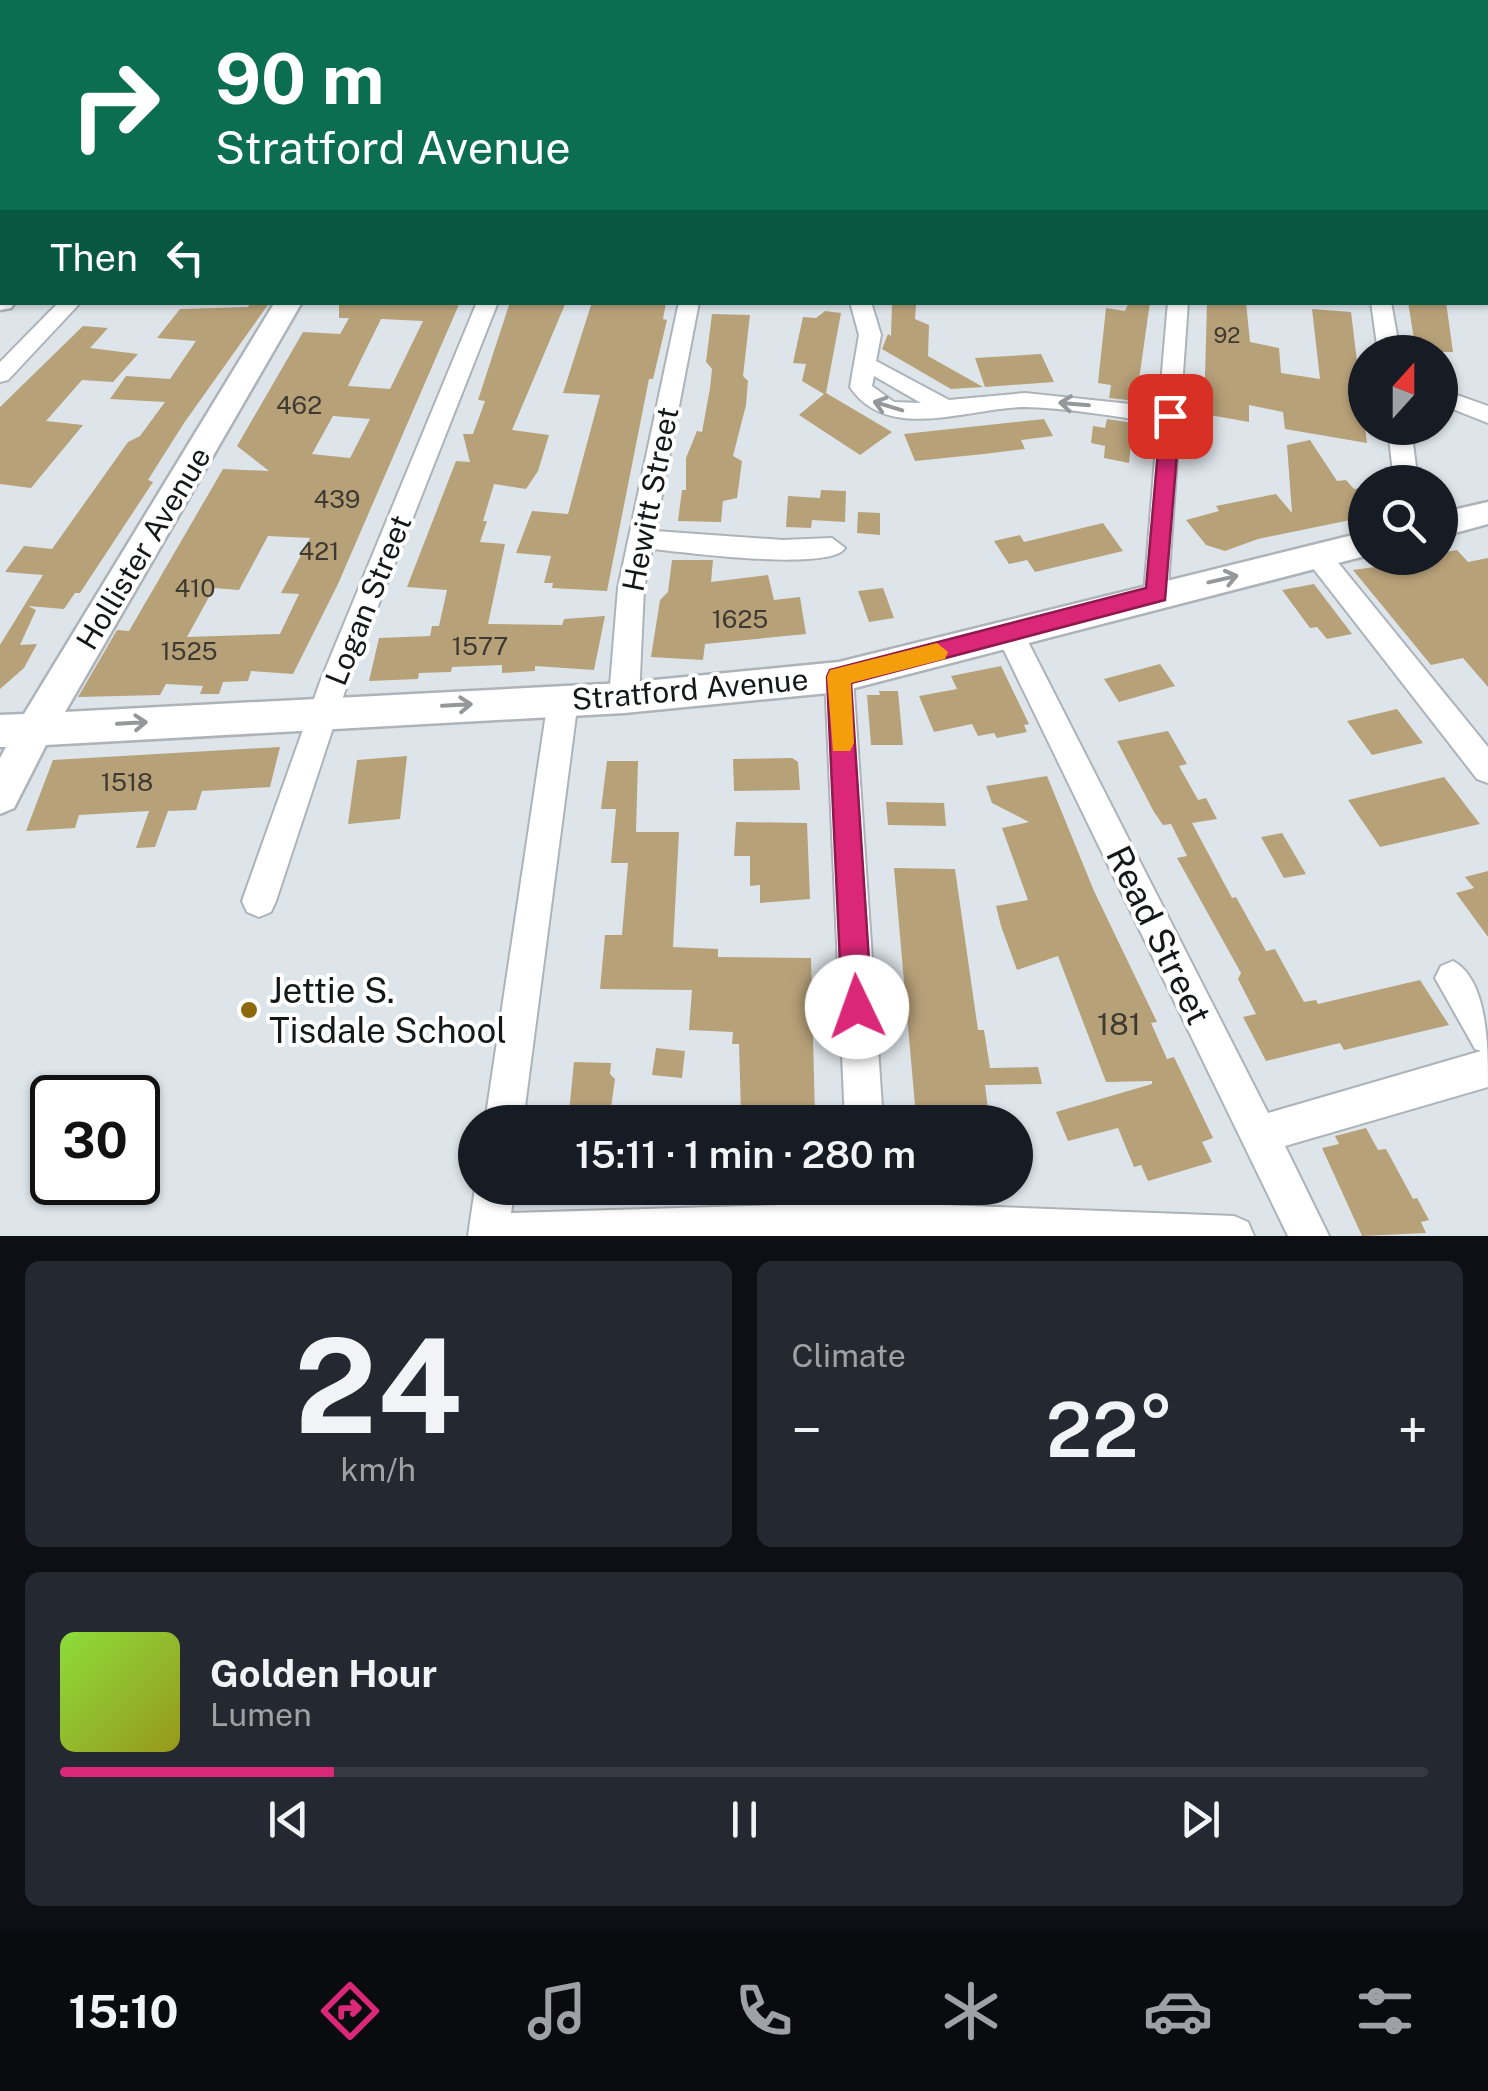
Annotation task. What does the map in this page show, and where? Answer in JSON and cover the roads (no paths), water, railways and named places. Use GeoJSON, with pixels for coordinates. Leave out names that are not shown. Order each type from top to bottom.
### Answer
{"type":"FeatureCollection","features":[{"type":"Feature","properties":{"kind":"main road","name":"Hollister Avenue"},"geometry":{"type":"LineString","coordinates":[[0,796],[18,730],[287,305]]}},
{"type":"Feature","properties":{"kind":"main road"},"geometry":{"type":"LineString","coordinates":[[1458,520],[1488,513]]}},
{"type":"Feature","properties":{"kind":"main road","name":"Stratford Avenue"},"geometry":{"type":"LineString","coordinates":[[18,730],[624,698],[838,677],[1348,548]]}},
{"type":"Feature","properties":{"kind":"street"},"geometry":{"type":"LineString","coordinates":[[0,375],[68,305]]}},
{"type":"Feature","properties":{"kind":"street","name":"Logan Street"},"geometry":{"type":"LineString","coordinates":[[258,900],[325,712],[487,305]]}},
{"type":"Feature","properties":{"kind":"street","name":"Hewitt Street"},"geometry":{"type":"LineString","coordinates":[[624,698],[631,588],[688,305]]}},
{"type":"Feature","properties":{"kind":"street"},"geometry":{"type":"LineString","coordinates":[[861,305],[870,335],[861,387],[878,405],[914,412],[1025,400],[1170,416]]}},
{"type":"Feature","properties":{"kind":"street"},"geometry":{"type":"LineString","coordinates":[[1157,594],[1178,305]]}},
{"type":"Feature","properties":{"kind":"street"},"geometry":{"type":"LineString","coordinates":[[1382,305],[1386,335]]}},
{"type":"Feature","properties":{"kind":"street"},"geometry":{"type":"LineString","coordinates":[[864,364],[901,380],[945,408]]}},
{"type":"Feature","properties":{"kind":"street"},"geometry":{"type":"LineString","coordinates":[[1458,403],[1488,415]]}},
{"type":"Feature","properties":{"kind":"street"},"geometry":{"type":"LineString","coordinates":[[641,539],[783,550],[832,548]]}},
{"type":"Feature","properties":{"kind":"street"},"geometry":{"type":"LineString","coordinates":[[1318,556],[1488,770]]}},
{"type":"Feature","properties":{"kind":"street","name":"Read Street"},"geometry":{"type":"LineString","coordinates":[[1010,634],[1308,1236]]}},
{"type":"Feature","properties":{"kind":"street"},"geometry":{"type":"LineString","coordinates":[[838,677],[863,1105]]}},
{"type":"Feature","properties":{"kind":"street"},"geometry":{"type":"LineString","coordinates":[[506,1105],[564,700]]}},
{"type":"Feature","properties":{"kind":"street"},"geometry":{"type":"LineString","coordinates":[[1453,978],[1488,1036]]}},
{"type":"Feature","properties":{"kind":"street"},"geometry":{"type":"LineString","coordinates":[[1258,1134],[1488,1068]]}},
{"type":"Feature","properties":{"kind":"street"},"geometry":{"type":"LineString","coordinates":[[492,1205],[488,1235],[869,1215],[1234,1236]]}},
{"type":"Feature","properties":{"kind":"place","name":"Jettie S. Tisdale School"},"geometry":{"type":"Point","coordinates":[249,1010]}}]}
